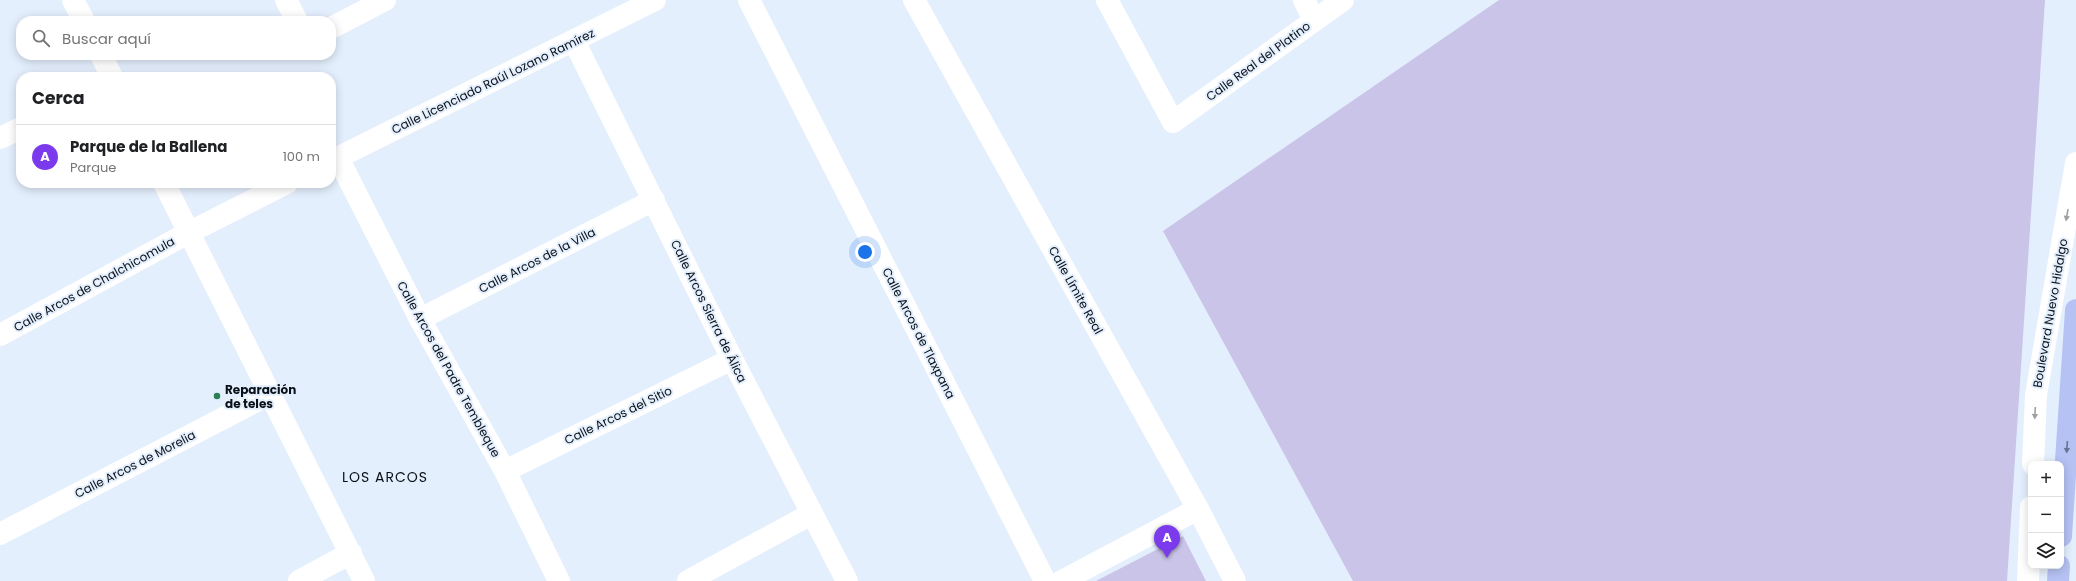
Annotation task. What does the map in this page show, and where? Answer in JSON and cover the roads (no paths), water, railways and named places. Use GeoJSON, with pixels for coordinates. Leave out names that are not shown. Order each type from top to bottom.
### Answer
{"type":"FeatureCollection","features":[{"type":"Feature","properties":{"kind":"main road","name":"Boulevard Nuevo Hidalgo"},"geometry":{"type":"LineString","coordinates":[[2061,533],[2076,310]]}},
{"type":"Feature","properties":{"kind":"main road"},"geometry":{"type":"LineString","coordinates":[[2058,581],[2059,569]]}},
{"type":"Feature","properties":{"kind":"street"},"geometry":{"type":"LineString","coordinates":[[73,0],[81,16]]}},
{"type":"Feature","properties":{"kind":"street"},"geometry":{"type":"LineString","coordinates":[[286,0],[295,16]]}},
{"type":"Feature","properties":{"kind":"street"},"geometry":{"type":"LineString","coordinates":[[336,25],[385,0]]}},
{"type":"Feature","properties":{"kind":"street","name":"Calle Licenciado Raúl Lozano Ramírez"},"geometry":{"type":"LineString","coordinates":[[336,158],[655,0]]}},
{"type":"Feature","properties":{"kind":"street","name":"Calle Arcos de Tlaxpana"},"geometry":{"type":"LineString","coordinates":[[749,0],[1046,581]]}},
{"type":"Feature","properties":{"kind":"street","name":"Calle Límite Real"},"geometry":{"type":"LineString","coordinates":[[914,0],[1198,509],[1235,581]]}},
{"type":"Feature","properties":{"kind":"street","name":"Calle Real del Platino"},"geometry":{"type":"LineString","coordinates":[[1107,0],[1173,122],[1343,0]]}},
{"type":"Feature","properties":{"kind":"street"},"geometry":{"type":"LineString","coordinates":[[1304,0],[1314,20]]}},
{"type":"Feature","properties":{"kind":"street","name":"Calle Arcos Sierra de Álica"},"geometry":{"type":"LineString","coordinates":[[574,41],[732,359],[847,581]]}},
{"type":"Feature","properties":{"kind":"street"},"geometry":{"type":"LineString","coordinates":[[104,60],[110,72]]}},
{"type":"Feature","properties":{"kind":"street"},"geometry":{"type":"LineString","coordinates":[[0,138],[16,130]]}},
{"type":"Feature","properties":{"kind":"street","name":"Calle Arcos del Padre Tembleque"},"geometry":{"type":"LineString","coordinates":[[336,163],[420,319],[505,471],[559,581]]}},
{"type":"Feature","properties":{"kind":"street","name":"Boulevard Nuevo Hidalgo"},"geometry":{"type":"LineString","coordinates":[[2033,461],[2036,395],[2076,163]]}},
{"type":"Feature","properties":{"kind":"street"},"geometry":{"type":"LineString","coordinates":[[166,188],[364,581]]}},
{"type":"Feature","properties":{"kind":"street"},"geometry":{"type":"LineString","coordinates":[[188,233],[277,188]]}},
{"type":"Feature","properties":{"kind":"street","name":"Calle Arcos de la Villa"},"geometry":{"type":"LineString","coordinates":[[420,319],[654,200]]}},
{"type":"Feature","properties":{"kind":"street","name":"Calle Arcos de Chalchicomula"},"geometry":{"type":"LineString","coordinates":[[0,335],[188,233]]}},
{"type":"Feature","properties":{"kind":"street","name":"Calle Arcos del Sitio"},"geometry":{"type":"LineString","coordinates":[[505,471],[732,359]]}},
{"type":"Feature","properties":{"kind":"street","name":"Calle Arcos de Morelia"},"geometry":{"type":"LineString","coordinates":[[0,534],[270,394]]}},
{"type":"Feature","properties":{"kind":"street"},"geometry":{"type":"LineString","coordinates":[[1062,581],[1198,509]]}},
{"type":"Feature","properties":{"kind":"street"},"geometry":{"type":"LineString","coordinates":[[688,581],[811,514]]}},
{"type":"Feature","properties":{"kind":"street"},"geometry":{"type":"LineString","coordinates":[[2028,581],[2030,533]]}},
{"type":"Feature","properties":{"kind":"street"},"geometry":{"type":"LineString","coordinates":[[299,581],[351,553]]}},
{"type":"Feature","properties":{"kind":"place","name":"Reparación de teles"},"geometry":{"type":"Point","coordinates":[217,396]}},
{"type":"Feature","properties":{"kind":"place","name":"Parque de la Ballena"},"geometry":{"type":"Point","coordinates":[1167,558]}},
{"type":"Feature","properties":{"kind":"district","name":"LOS ARCOS"},"geometry":{"type":"Point","coordinates":[385,477]}}]}
